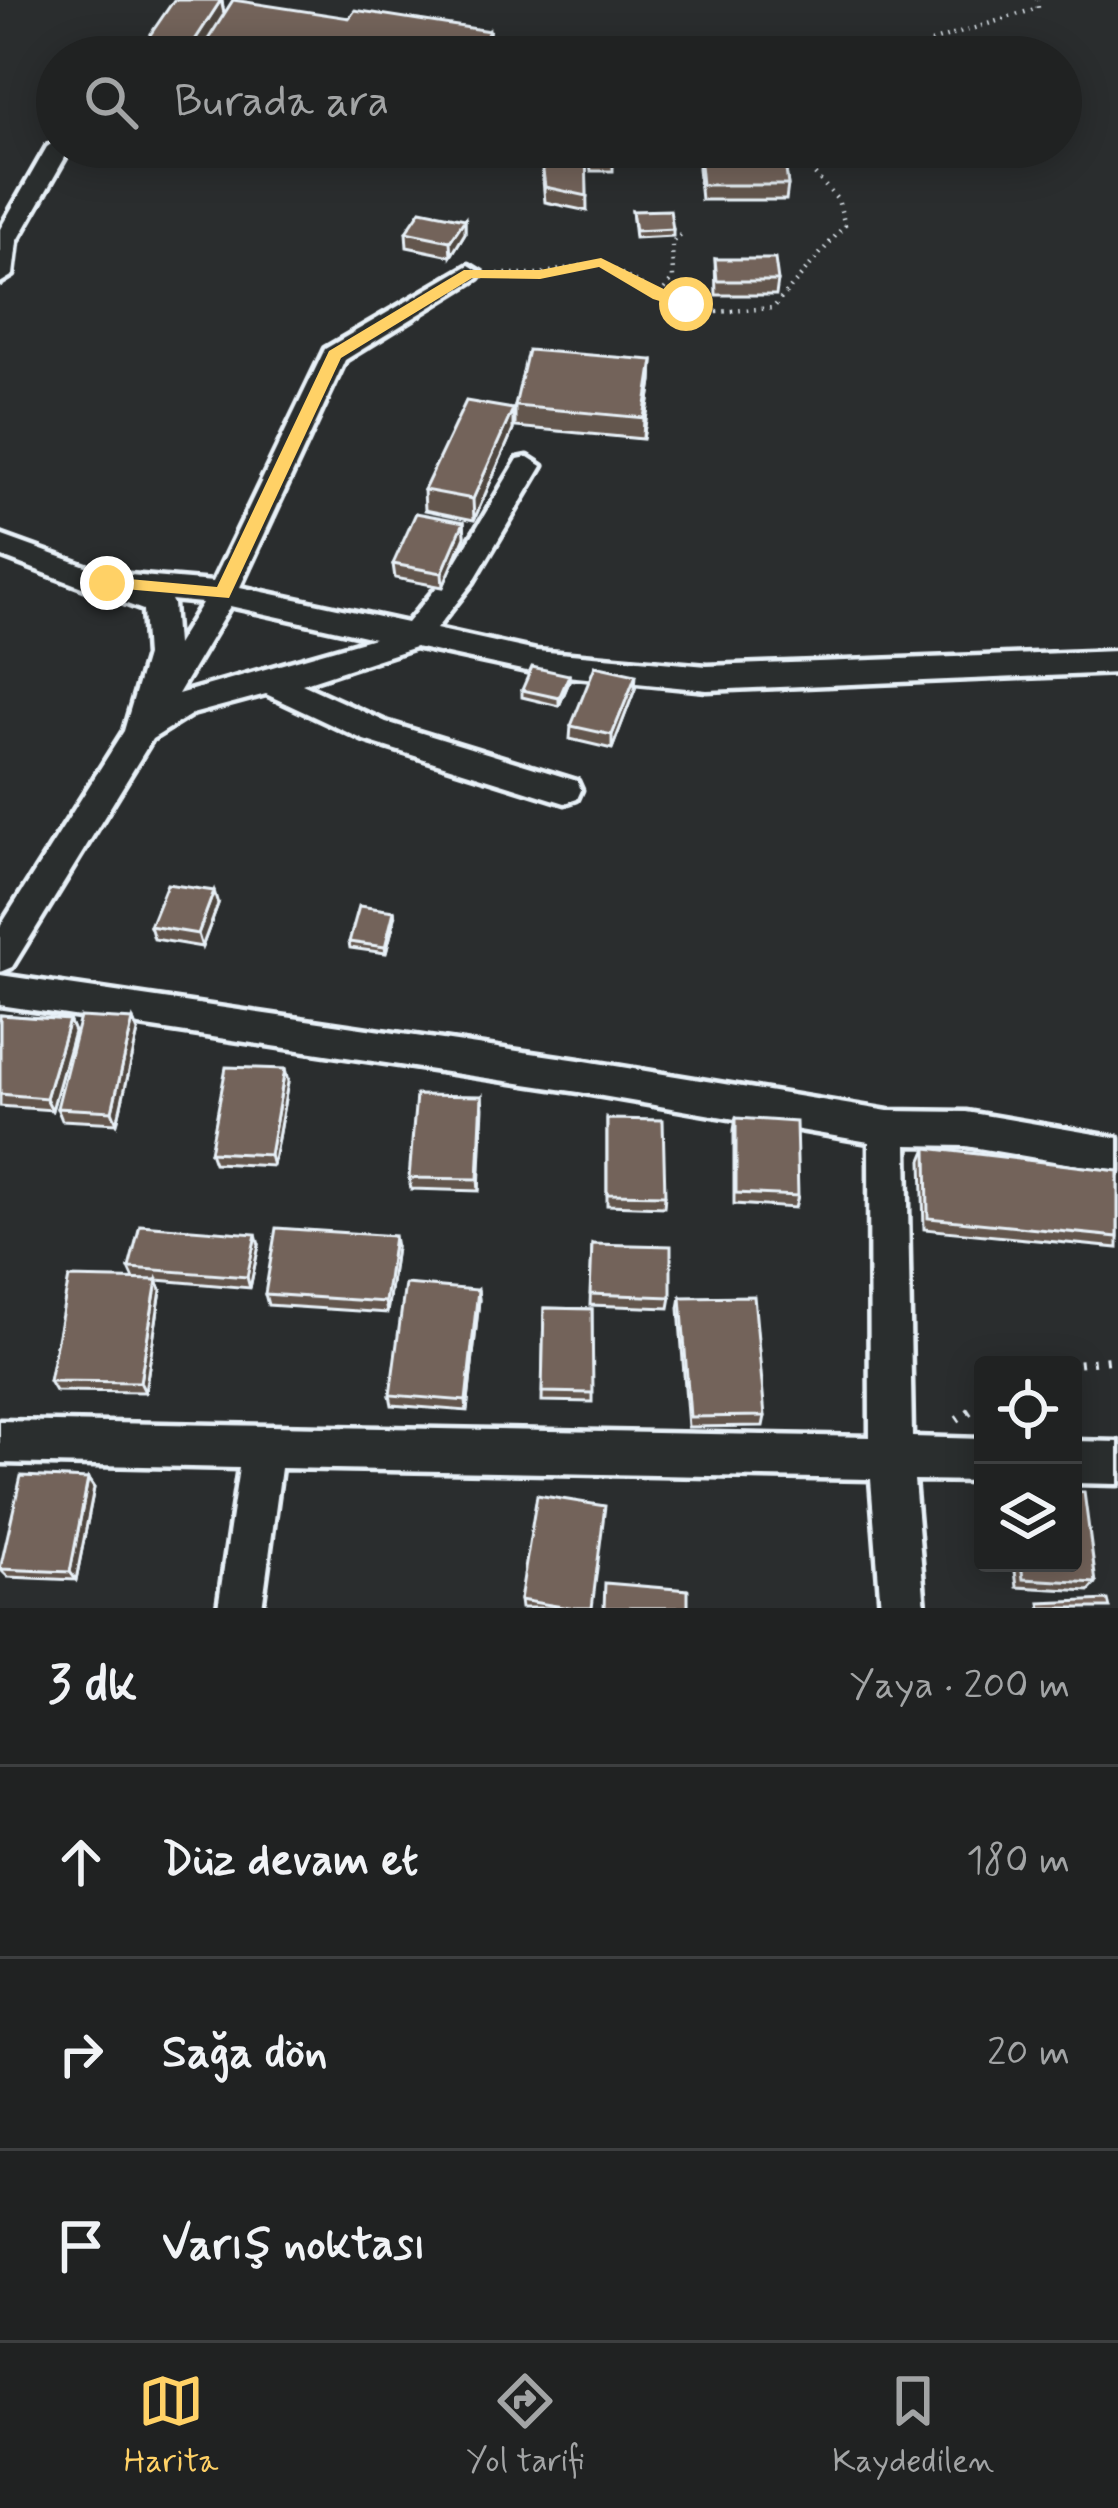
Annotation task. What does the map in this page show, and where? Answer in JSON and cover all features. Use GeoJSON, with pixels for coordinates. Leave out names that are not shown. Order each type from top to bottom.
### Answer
{"type":"FeatureCollection","features":[{"type":"Feature","properties":{"kind":"street"},"geometry":{"type":"LineString","coordinates":[[0,275],[5,242],[46,168]]}},
{"type":"Feature","properties":{"kind":"street"},"geometry":{"type":"LineString","coordinates":[[0,957],[222,594],[334,355],[469,273]]}},
{"type":"Feature","properties":{"kind":"street"},"geometry":{"type":"LineString","coordinates":[[139,734],[182,705],[414,636],[463,575],[529,466]]}},
{"type":"Feature","properties":{"kind":"street"},"geometry":{"type":"LineString","coordinates":[[0,545],[158,604],[161,656],[139,734]]}},
{"type":"Feature","properties":{"kind":"street"},"geometry":{"type":"LineString","coordinates":[[107,583],[222,594],[536,662],[707,678],[1118,662]]}},
{"type":"Feature","properties":{"kind":"street"},"geometry":{"type":"LineString","coordinates":[[268,682],[375,731],[565,790]]}},
{"type":"Feature","properties":{"kind":"street"},"geometry":{"type":"LineString","coordinates":[[0,989],[888,1128],[966,1129],[1118,1155]]}},
{"type":"Feature","properties":{"kind":"street"},"geometry":{"type":"LineString","coordinates":[[888,1128],[891,1458],[903,1608]]}},
{"type":"Feature","properties":{"kind":"street"},"geometry":{"type":"LineString","coordinates":[[0,1442],[974,1460]]}},
{"type":"Feature","properties":{"kind":"street"},"geometry":{"type":"LineString","coordinates":[[240,1608],[263,1447]]}},
{"type":"Feature","properties":{"kind":"street"},"geometry":{"type":"LineString","coordinates":[[1082,1462],[1118,1462]]}},
{"type":"Feature","properties":{"kind":"path"},"geometry":{"type":"LineString","coordinates":[[946,36],[994,19],[1016,18],[1038,8],[1037,0]]}},
{"type":"Feature","properties":{"kind":"path"},"geometry":{"type":"LineString","coordinates":[[469,273],[540,274],[601,262],[658,296],[716,312],[773,308],[823,257],[845,225],[838,200],[809,168]]}},
{"type":"Feature","properties":{"kind":"path"},"geometry":{"type":"LineString","coordinates":[[658,296],[674,279],[672,242],[685,231]]}},
{"type":"Feature","properties":{"kind":"path"},"geometry":{"type":"LineString","coordinates":[[1082,1363],[1118,1359]]}},
{"type":"Feature","properties":{"kind":"building"},"geometry":{"type":"Polygon","coordinates":[[[174,0],[221,0],[198,36],[149,36],[174,0]]]}},
{"type":"Feature","properties":{"kind":"building"},"geometry":{"type":"Polygon","coordinates":[[[233,0],[349,18],[355,10],[489,31],[486,36],[210,36],[233,0]]]}},
{"type":"Feature","properties":{"kind":"building"},"geometry":{"type":"Polygon","coordinates":[[[543,168],[586,168],[587,196],[545,187],[543,168]]]}},
{"type":"Feature","properties":{"kind":"building"},"geometry":{"type":"Polygon","coordinates":[[[700,168],[786,168],[788,185],[702,185],[700,168]]]}},
{"type":"Feature","properties":{"kind":"building"},"geometry":{"type":"Polygon","coordinates":[[[421,210],[465,219],[450,241],[406,232],[421,210]]]}},
{"type":"Feature","properties":{"kind":"building"},"geometry":{"type":"Polygon","coordinates":[[[670,210],[673,229],[635,231],[632,211],[670,210]]]}},
{"type":"Feature","properties":{"kind":"building"},"geometry":{"type":"Polygon","coordinates":[[[715,259],[775,259],[778,281],[717,281],[715,259]]]}},
{"type":"Feature","properties":{"kind":"building"},"geometry":{"type":"Polygon","coordinates":[[[528,350],[653,360],[644,418],[515,406],[528,350]]]}},
{"type":"Feature","properties":{"kind":"building"},"geometry":{"type":"Polygon","coordinates":[[[466,401],[513,409],[473,499],[424,490],[466,401]]]}},
{"type":"Feature","properties":{"kind":"building"},"geometry":{"type":"Polygon","coordinates":[[[416,513],[464,522],[442,573],[393,564],[416,513]]]}},
{"type":"Feature","properties":{"kind":"building"},"geometry":{"type":"Polygon","coordinates":[[[595,666],[636,675],[612,735],[571,726],[595,666]]]}},
{"type":"Feature","properties":{"kind":"building"},"geometry":{"type":"Polygon","coordinates":[[[532,667],[569,675],[559,698],[522,690],[532,667]]]}},
{"type":"Feature","properties":{"kind":"building"},"geometry":{"type":"Polygon","coordinates":[[[167,884],[214,891],[198,934],[150,926],[167,884]]]}},
{"type":"Feature","properties":{"kind":"building"},"geometry":{"type":"Polygon","coordinates":[[[359,906],[394,911],[385,947],[349,942],[359,906]]]}},
{"type":"Feature","properties":{"kind":"building"},"geometry":{"type":"Polygon","coordinates":[[[0,1015],[69,1020],[46,1098],[0,1094],[0,1015]]]}},
{"type":"Feature","properties":{"kind":"building"},"geometry":{"type":"Polygon","coordinates":[[[80,1017],[133,1020],[112,1111],[57,1108],[80,1017]]]}},
{"type":"Feature","properties":{"kind":"building"},"geometry":{"type":"Polygon","coordinates":[[[226,1067],[285,1069],[270,1155],[210,1152],[226,1067]]]}},
{"type":"Feature","properties":{"kind":"building"},"geometry":{"type":"Polygon","coordinates":[[[416,1095],[482,1096],[478,1179],[409,1178],[416,1095]]]}},
{"type":"Feature","properties":{"kind":"building"},"geometry":{"type":"Polygon","coordinates":[[[736,1118],[796,1122],[798,1196],[736,1193],[736,1118]]]}},
{"type":"Feature","properties":{"kind":"building"},"geometry":{"type":"Polygon","coordinates":[[[607,1119],[663,1120],[665,1195],[607,1194],[607,1119]]]}},
{"type":"Feature","properties":{"kind":"building"},"geometry":{"type":"Polygon","coordinates":[[[927,1148],[1118,1171],[1118,1237],[928,1218],[927,1148]]]}},
{"type":"Feature","properties":{"kind":"building"},"geometry":{"type":"Polygon","coordinates":[[[140,1225],[256,1234],[247,1277],[129,1268],[140,1225]]]}},
{"type":"Feature","properties":{"kind":"building"},"geometry":{"type":"Polygon","coordinates":[[[276,1228],[394,1236],[385,1302],[265,1294],[276,1228]]]}},
{"type":"Feature","properties":{"kind":"building"},"geometry":{"type":"Polygon","coordinates":[[[592,1244],[671,1246],[671,1297],[590,1294],[592,1244]]]}},
{"type":"Feature","properties":{"kind":"building"},"geometry":{"type":"Polygon","coordinates":[[[69,1278],[157,1280],[140,1382],[49,1381],[69,1278]]]}},
{"type":"Feature","properties":{"kind":"building"},"geometry":{"type":"Polygon","coordinates":[[[405,1284],[478,1290],[466,1401],[390,1395],[405,1284]]]}},
{"type":"Feature","properties":{"kind":"building"},"geometry":{"type":"Polygon","coordinates":[[[754,1296],[765,1416],[690,1417],[681,1297],[754,1296]]]}},
{"type":"Feature","properties":{"kind":"building"},"geometry":{"type":"Polygon","coordinates":[[[544,1308],[592,1309],[593,1393],[542,1392],[544,1308]]]}},
{"type":"Feature","properties":{"kind":"building"},"geometry":{"type":"Polygon","coordinates":[[[21,1476],[88,1479],[70,1572],[0,1569],[21,1476]]]}},
{"type":"Feature","properties":{"kind":"building"},"geometry":{"type":"Polygon","coordinates":[[[1084,1492],[1096,1583],[1023,1579],[1022,1572],[1082,1572],[1084,1492]]]}},
{"type":"Feature","properties":{"kind":"building"},"geometry":{"type":"Polygon","coordinates":[[[537,1495],[605,1506],[592,1608],[520,1600],[537,1495]]]}},
{"type":"Feature","properties":{"kind":"building"},"geometry":{"type":"Polygon","coordinates":[[[605,1583],[688,1590],[688,1608],[604,1608],[605,1583]]]}},
{"type":"Feature","properties":{"kind":"building"},"geometry":{"type":"Polygon","coordinates":[[[1108,1600],[1110,1608],[1041,1608],[1040,1603],[1108,1600]]]}},
{"type":"Feature","properties":{"kind":"route"},"geometry":{"type":"LineString","coordinates":[[107,583],[222,594],[334,355],[469,273],[540,274],[601,262],[658,296],[686,304]]}}]}
